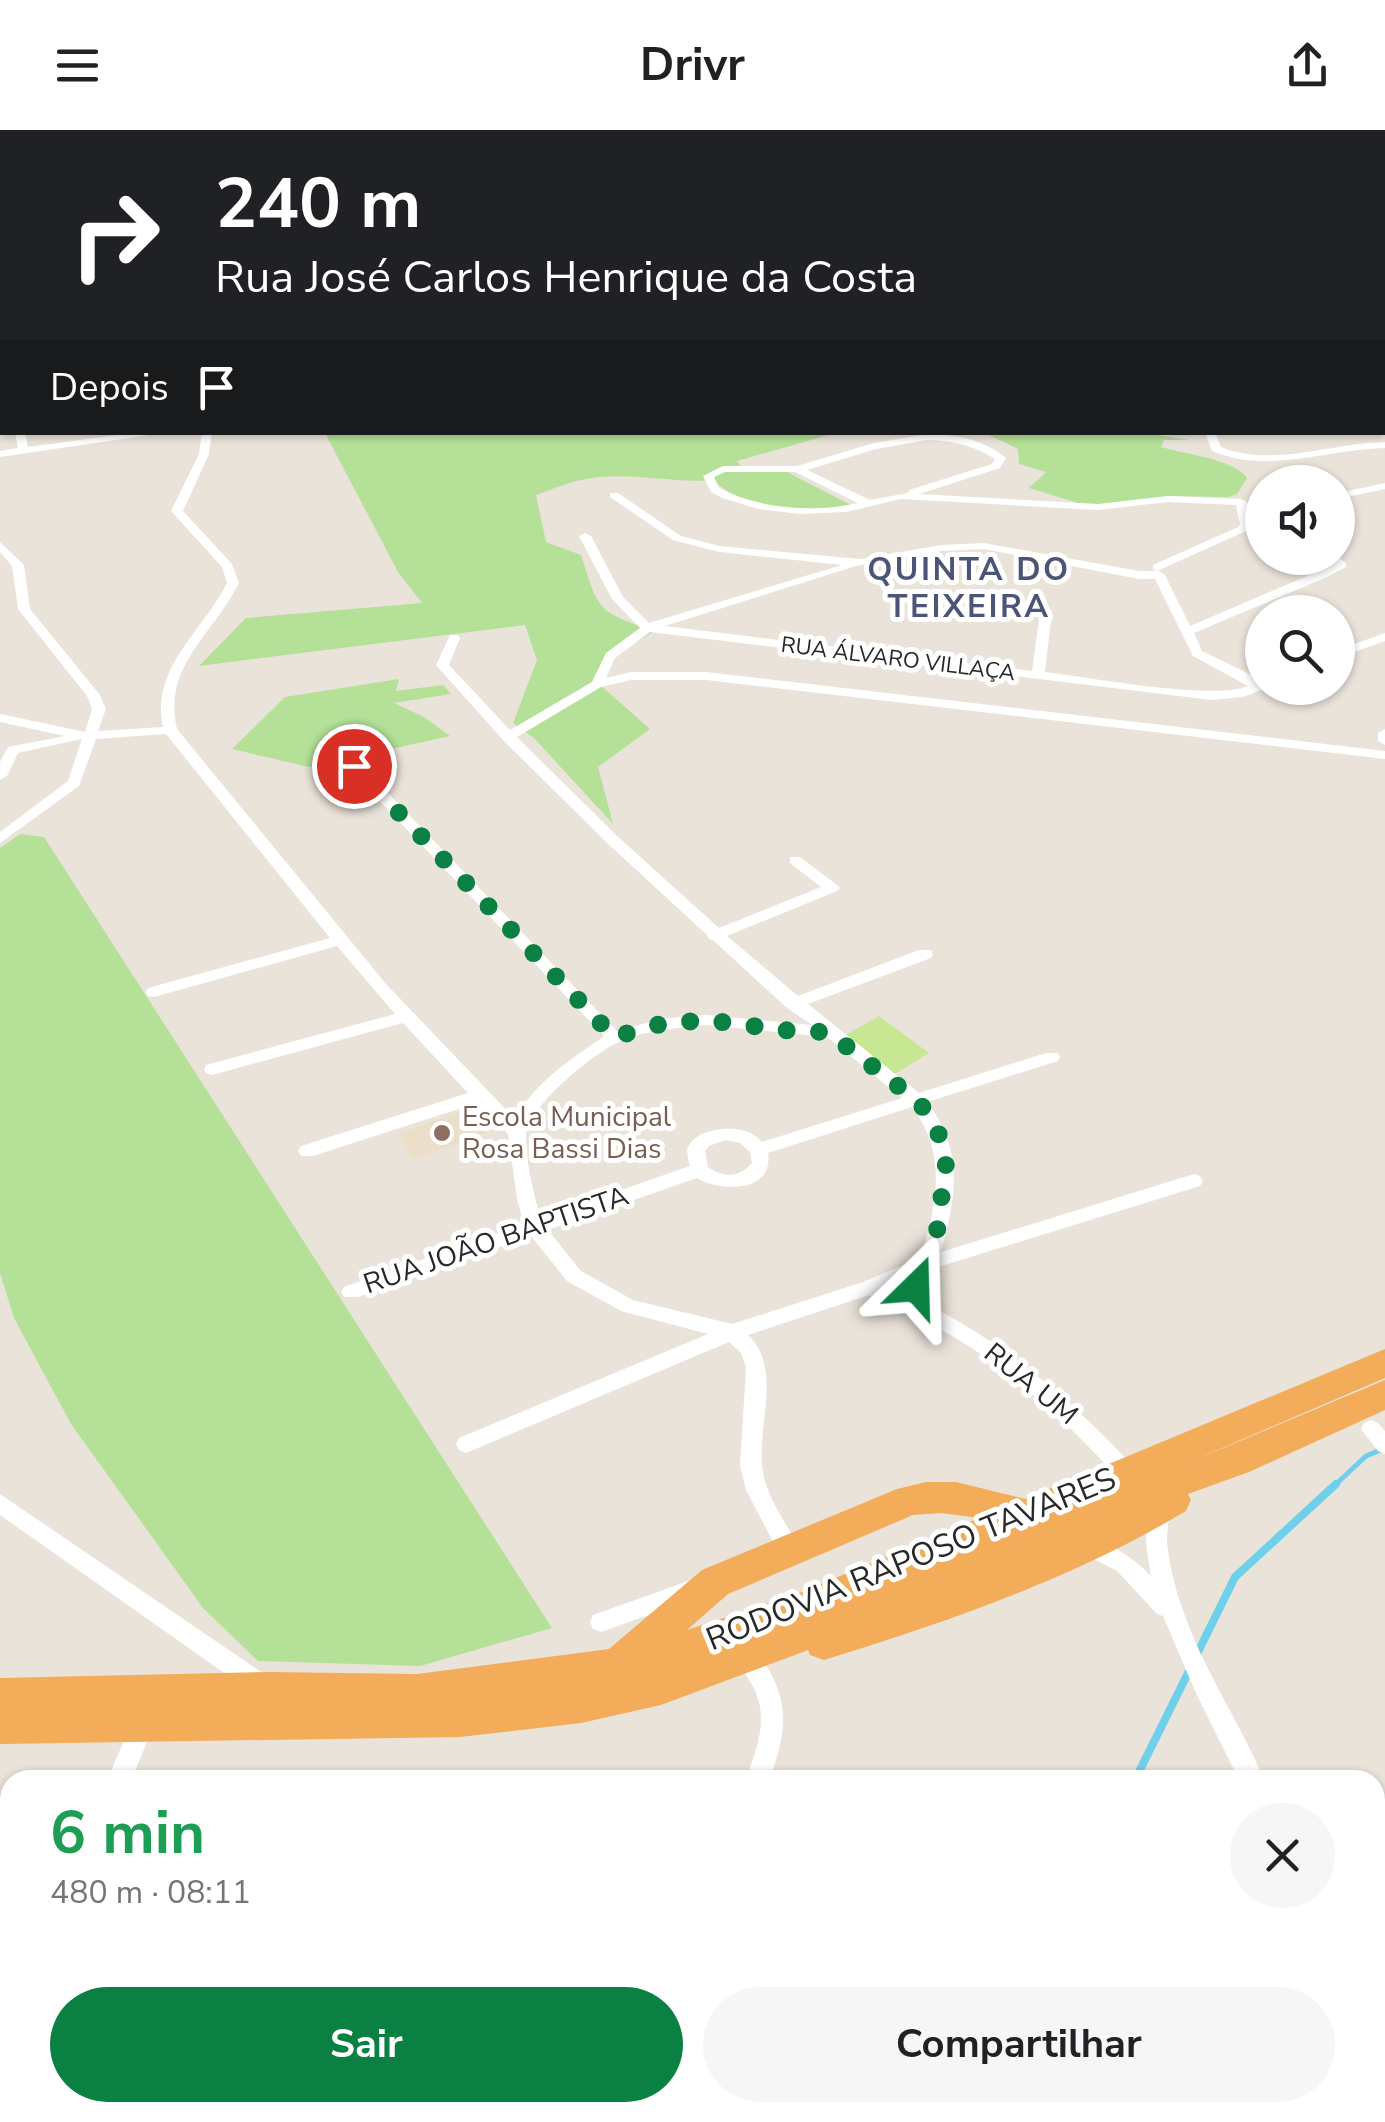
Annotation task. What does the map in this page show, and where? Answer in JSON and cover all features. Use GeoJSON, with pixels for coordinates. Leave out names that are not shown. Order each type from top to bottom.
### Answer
{"type":"FeatureCollection","features":[{"type":"Feature","properties":{"kind":"highway","name":"RODOVIA RAPOSO TAVARES"},"geometry":{"type":"LineString","coordinates":[[0,1697],[268,1690],[416,1692],[618,1666],[728,1636],[1030,1516],[1385,1362]]}},
{"type":"Feature","properties":{"kind":"highway","name":"RODOVIA RAPOSO TAVARES"},"geometry":{"type":"LineString","coordinates":[[0,1725],[460,1718],[581,1704],[660,1686],[747,1657],[1063,1522],[1236,1461],[1379,1426]]}},
{"type":"Feature","properties":{"kind":"highway"},"geometry":{"type":"LineString","coordinates":[[747,1657],[821,1643],[952,1603],[1158,1510],[1236,1461]]}},
{"type":"Feature","properties":{"kind":"highway"},"geometry":{"type":"LineString","coordinates":[[618,1666],[715,1582],[910,1500],[931,1496],[976,1499],[1030,1516]]}},
{"type":"Feature","properties":{"kind":"street"},"geometry":{"type":"LineString","coordinates":[[21,435],[24,452]]}},
{"type":"Feature","properties":{"kind":"street"},"geometry":{"type":"LineString","coordinates":[[0,454],[132,435]]}},
{"type":"Feature","properties":{"kind":"street"},"geometry":{"type":"LineString","coordinates":[[207,435],[204,454],[177,512],[228,566],[233,583],[165,690],[164,713],[170,730],[340,940],[479,1096],[518,1132]]}},
{"type":"Feature","properties":{"kind":"street"},"geometry":{"type":"LineString","coordinates":[[953,436],[998,454],[1000,462],[902,496],[821,511],[758,506],[726,496],[709,483],[708,476],[723,469],[797,470],[900,441],[958,435]]}},
{"type":"Feature","properties":{"kind":"street"},"geometry":{"type":"LineString","coordinates":[[1211,435],[1216,449],[1243,460],[1325,444],[1385,444]]}},
{"type":"Feature","properties":{"kind":"street"},"geometry":{"type":"LineString","coordinates":[[1358,444],[1364,435]]}},
{"type":"Feature","properties":{"kind":"street"},"geometry":{"type":"LineString","coordinates":[[797,470],[870,504]]}},
{"type":"Feature","properties":{"kind":"street"},"geometry":{"type":"LineString","coordinates":[[932,486],[953,497]]}},
{"type":"Feature","properties":{"kind":"street"},"geometry":{"type":"LineString","coordinates":[[1355,492],[1385,486]]}},
{"type":"Feature","properties":{"kind":"street"},"geometry":{"type":"LineString","coordinates":[[614,495],[677,538],[698,545],[860,563]]}},
{"type":"Feature","properties":{"kind":"street"},"geometry":{"type":"LineString","coordinates":[[598,684],[610,656],[647,628],[860,563],[942,548],[984,546],[1129,573],[1162,570],[1246,524],[1246,502],[1168,499],[1098,507],[902,496]]}},
{"type":"Feature","properties":{"kind":"street"},"geometry":{"type":"LineString","coordinates":[[585,536],[618,600],[647,628]]}},
{"type":"Feature","properties":{"kind":"street"},"geometry":{"type":"LineString","coordinates":[[0,545],[18,565],[24,608],[93,695],[98,709],[74,782],[0,839]]}},
{"type":"Feature","properties":{"kind":"street"},"geometry":{"type":"LineString","coordinates":[[1162,570],[1197,653],[1245,677]]}},
{"type":"Feature","properties":{"kind":"street"},"geometry":{"type":"LineString","coordinates":[[1186,632],[1321,575]]}},
{"type":"Feature","properties":{"kind":"street"},"geometry":{"type":"LineString","coordinates":[[1038,676],[1046,611]]}},
{"type":"Feature","properties":{"kind":"street","name":"RUA ÁLVARO VILLAÇA"},"geometry":{"type":"LineString","coordinates":[[647,628],[1212,696],[1245,692]]}},
{"type":"Feature","properties":{"kind":"street"},"geometry":{"type":"LineString","coordinates":[[1355,648],[1385,637]]}},
{"type":"Feature","properties":{"kind":"street"},"geometry":{"type":"LineString","coordinates":[[454,638],[442,665],[508,737],[714,936],[932,1117],[947,1156],[944,1198],[928,1263],[916,1287],[924,1312]]}},
{"type":"Feature","properties":{"kind":"street"},"geometry":{"type":"LineString","coordinates":[[508,737],[598,684],[632,676],[706,676],[1385,755]]}},
{"type":"Feature","properties":{"kind":"street"},"geometry":{"type":"LineString","coordinates":[[0,718],[89,736]]}},
{"type":"Feature","properties":{"kind":"street"},"geometry":{"type":"LineString","coordinates":[[0,776],[14,750],[89,736],[170,730]]}},
{"type":"Feature","properties":{"kind":"street"},"geometry":{"type":"LineString","coordinates":[[1385,733],[1385,741]]}},
{"type":"Feature","properties":{"kind":"street"},"geometry":{"type":"LineString","coordinates":[[354,766],[614,1037]]}},
{"type":"Feature","properties":{"kind":"street"},"geometry":{"type":"LineString","coordinates":[[714,936],[832,888],[795,860]]}},
{"type":"Feature","properties":{"kind":"street"},"geometry":{"type":"LineString","coordinates":[[154,992],[340,940]]}},
{"type":"Feature","properties":{"kind":"street"},"geometry":{"type":"LineString","coordinates":[[793,1004],[925,954]]}},
{"type":"Feature","properties":{"kind":"street"},"geometry":{"type":"LineString","coordinates":[[212,1068],[409,1016]]}},
{"type":"Feature","properties":{"kind":"street"},"geometry":{"type":"LineString","coordinates":[[790,1552],[751,1466],[756,1368],[750,1348],[732,1332],[628,1306],[574,1276],[534,1226],[526,1199],[518,1132],[533,1102],[554,1081],[614,1037],[661,1024],[706,1020],[828,1032]]}},
{"type":"Feature","properties":{"kind":"street"},"geometry":{"type":"LineString","coordinates":[[759,1150],[1052,1057]]}},
{"type":"Feature","properties":{"kind":"street"},"geometry":{"type":"LineString","coordinates":[[307,1151],[479,1096]]}},
{"type":"Feature","properties":{"kind":"street"},"geometry":{"type":"LineString","coordinates":[[714,1136],[745,1138],[759,1150],[761,1164],[742,1180],[713,1180],[698,1170],[696,1150],[714,1136]]}},
{"type":"Feature","properties":{"kind":"street","name":"RUA JOÃO BAPTISTA"},"geometry":{"type":"LineString","coordinates":[[351,1292],[698,1170]]}},
{"type":"Feature","properties":{"kind":"street"},"geometry":{"type":"LineString","coordinates":[[466,1444],[732,1332],[870,1287],[928,1263],[1194,1180]]}},
{"type":"Feature","properties":{"kind":"street","name":"RUA UM"},"geometry":{"type":"LineString","coordinates":[[870,1287],[986,1346],[1084,1426],[1126,1472]]}},
{"type":"Feature","properties":{"kind":"street"},"geometry":{"type":"LineString","coordinates":[[0,1503],[268,1690]]}},
{"type":"Feature","properties":{"kind":"street"},"geometry":{"type":"LineString","coordinates":[[1158,1510],[1154,1535],[1174,1619]]}},
{"type":"Feature","properties":{"kind":"street"},"geometry":{"type":"LineString","coordinates":[[1087,1545],[1126,1564],[1144,1580],[1174,1619],[1247,1770]]}},
{"type":"Feature","properties":{"kind":"street"},"geometry":{"type":"LineString","coordinates":[[601,1622],[715,1582]]}},
{"type":"Feature","properties":{"kind":"street"},"geometry":{"type":"LineString","coordinates":[[747,1657],[769,1692],[775,1731],[761,1770]]}},
{"type":"Feature","properties":{"kind":"street"},"geometry":{"type":"LineString","coordinates":[[123,1770],[143,1722]]}},
{"type":"Feature","properties":{"kind":"shaded area","name":"Escola Municipal Rosa Bassi Dias"},"geometry":{"type":"Polygon","coordinates":[[[471,1108],[486,1133],[413,1160],[398,1134],[471,1108]]]}},
{"type":"Feature","properties":{"kind":"green space"},"geometry":{"type":"Polygon","coordinates":[[[326,435],[829,435],[737,461],[743,470],[787,472],[851,505],[817,509],[779,507],[742,498],[714,480],[631,477],[581,480],[536,495],[546,542],[581,555],[603,607],[621,619],[654,631],[612,657],[599,684],[650,729],[598,767],[613,824],[534,738],[513,723],[537,660],[525,625],[199,666],[246,618],[422,603],[398,572],[326,435]]]}},
{"type":"Feature","properties":{"kind":"green space"},"geometry":{"type":"Polygon","coordinates":[[[989,435],[1158,435],[1190,440],[1164,440],[1161,447],[1231,466],[1245,476],[1245,481],[1237,494],[1229,497],[1168,496],[1088,506],[1029,488],[1046,472],[1019,464],[1018,449],[989,435]]]}},
{"type":"Feature","properties":{"kind":"green space"},"geometry":{"type":"Polygon","coordinates":[[[399,679],[396,691],[443,685],[451,694],[394,703],[424,717],[450,736],[309,767],[232,749],[285,697],[399,679]]]}},
{"type":"Feature","properties":{"kind":"green space"},"geometry":{"type":"Polygon","coordinates":[[[20,834],[44,837],[552,1628],[420,1666],[258,1661],[203,1608],[71,1424],[14,1318],[0,1273],[0,848],[20,834]]]}},
{"type":"Feature","properties":{"kind":"green space"},"geometry":{"type":"Polygon","coordinates":[[[879,1016],[929,1053],[893,1075],[842,1037],[879,1016]]]}},
{"type":"Feature","properties":{"kind":"waterway"},"geometry":{"type":"LineString","coordinates":[[1333,1487],[1366,1456],[1385,1448]]}},
{"type":"Feature","properties":{"kind":"waterway"},"geometry":{"type":"LineString","coordinates":[[1198,1652],[1235,1577],[1336,1484]]}},
{"type":"Feature","properties":{"kind":"waterway"},"geometry":{"type":"LineString","coordinates":[[1140,1770],[1189,1671]]}},
{"type":"Feature","properties":{"kind":"place","name":"Escola Municipal Rosa Bassi Dias"},"geometry":{"type":"Point","coordinates":[442,1133]}},
{"type":"Feature","properties":{"kind":"district","name":"QUINTA DO TEIXEIRA"},"geometry":{"type":"Point","coordinates":[969,588]}},
{"type":"Feature","properties":{"kind":"route"},"geometry":{"type":"LineString","coordinates":[[354,766],[614,1037],[661,1024],[706,1020],[828,1032],[915,1099],[940,1131],[947,1156],[937,1231],[916,1287]]}}]}
